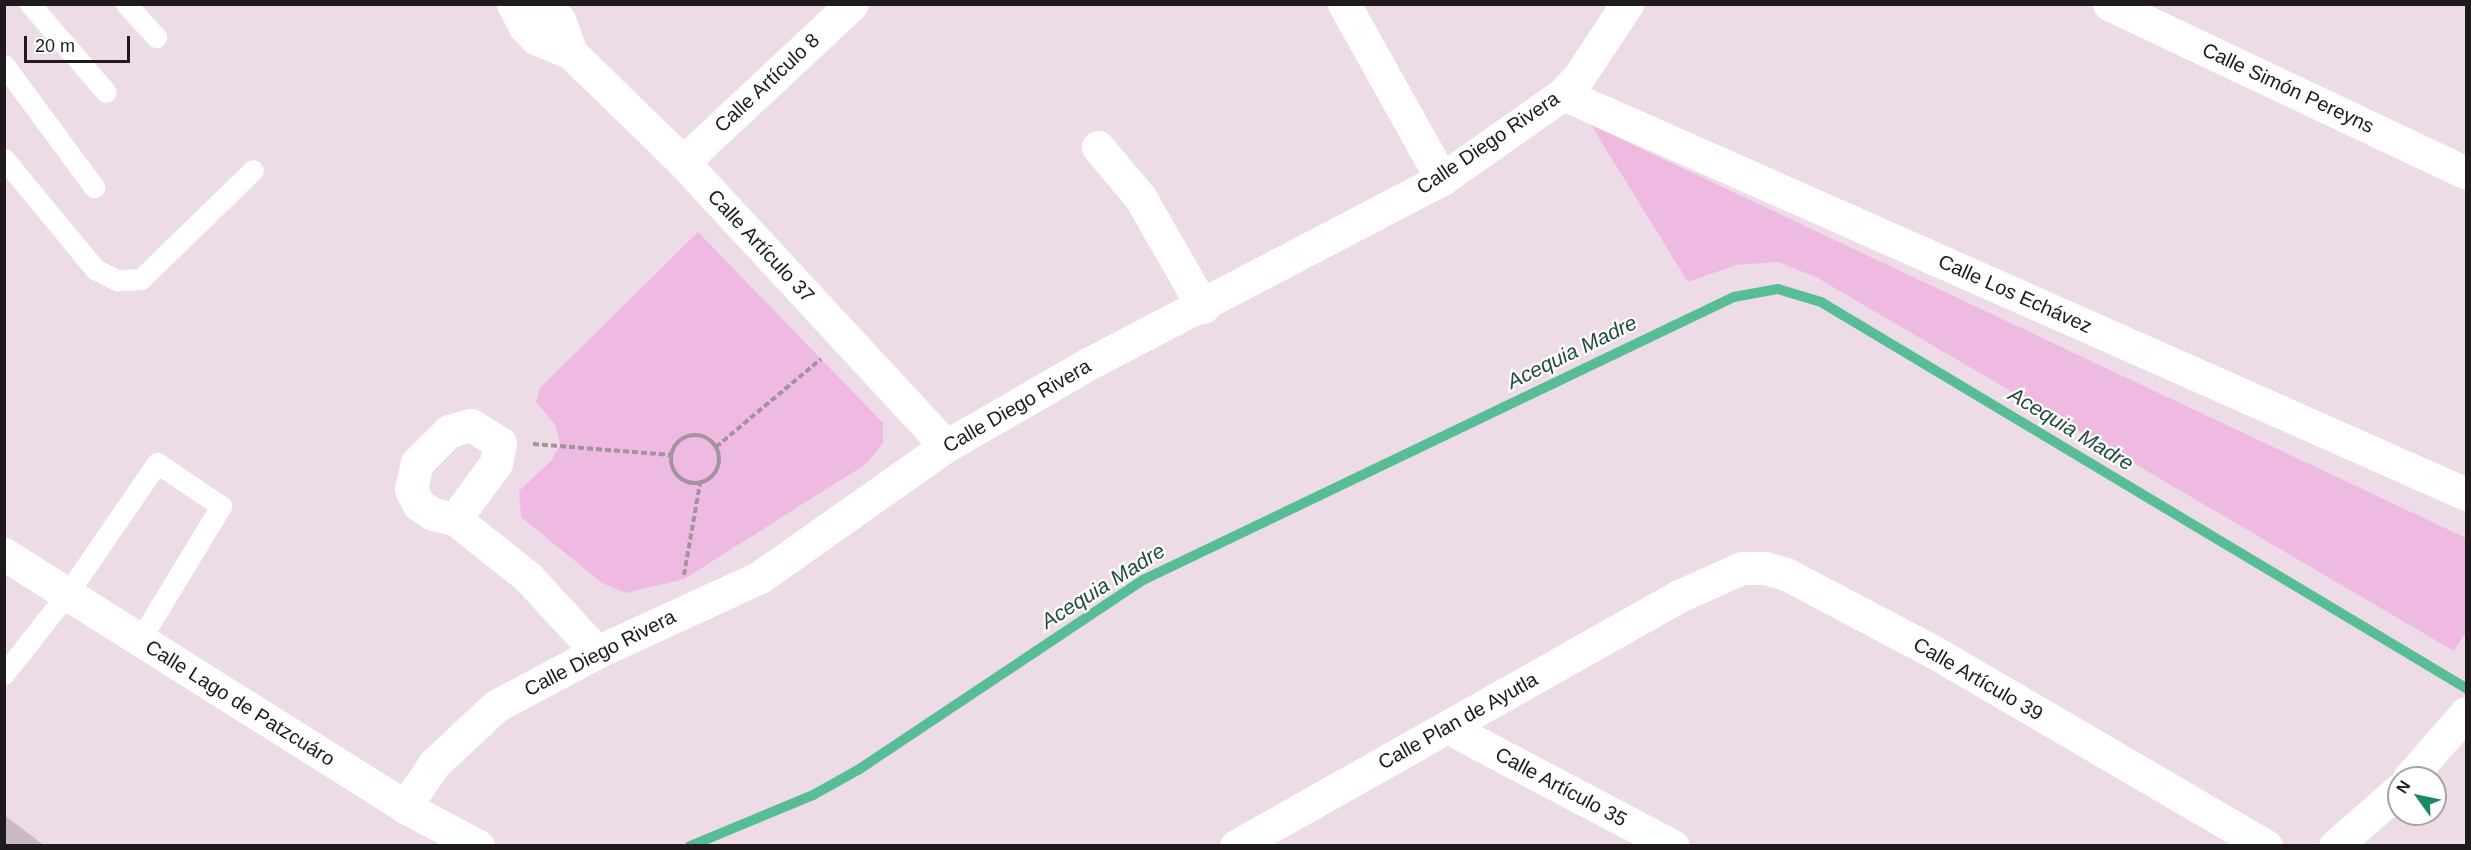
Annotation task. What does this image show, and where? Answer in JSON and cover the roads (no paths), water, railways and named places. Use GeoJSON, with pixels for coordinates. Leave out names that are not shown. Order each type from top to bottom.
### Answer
{"type":"FeatureCollection","features":[{"type":"Feature","properties":{"kind":"street","name":"Calle Artículo 37"},"geometry":{"type":"LineString","coordinates":[[513,4],[525,27],[537,39],[570,53],[683,162],[946,446]]}},
{"type":"Feature","properties":{"kind":"street","name":"Calle Artículo 37"},"geometry":{"type":"LineString","coordinates":[[545,4],[559,20],[570,53]]}},
{"type":"Feature","properties":{"kind":"street","name":"Calle Artículo 8"},"geometry":{"type":"LineString","coordinates":[[683,162],[852,4]]}},
{"type":"Feature","properties":{"kind":"street"},"geometry":{"type":"LineString","coordinates":[[1344,4],[1442,179]]}},
{"type":"Feature","properties":{"kind":"street","name":"Calle Diego Rivera"},"geometry":{"type":"LineString","coordinates":[[405,807],[434,764],[496,706],[597,652],[760,577],[946,446],[1088,364],[1203,307],[1442,179],[1563,94],[1580,75],[1627,4]]}},
{"type":"Feature","properties":{"kind":"street","name":"Calle Simón Pereyns"},"geometry":{"type":"LineString","coordinates":[[2109,4],[2466,172]]}},
{"type":"Feature","properties":{"kind":"street","name":"Calle Los Echávez"},"geometry":{"type":"LineString","coordinates":[[1563,94],[2466,494]]}},
{"type":"Feature","properties":{"kind":"street"},"geometry":{"type":"LineString","coordinates":[[1098,147],[1140,197],[1203,307]]}},
{"type":"Feature","properties":{"kind":"street"},"geometry":{"type":"LineString","coordinates":[[455,519],[496,463],[500,443],[471,425],[449,431],[417,463],[411,489],[419,505],[433,514],[455,519],[528,577],[597,652]]}},
{"type":"Feature","properties":{"kind":"street","name":"Calle Lago de Patzcuáro"},"geometry":{"type":"LineString","coordinates":[[4,554],[405,807],[478,846]]}},
{"type":"Feature","properties":{"kind":"street","name":"Calle Artículo 39"},"geometry":{"type":"LineString","coordinates":[[1679,596],[1742,568],[1764,568],[1786,574],[1934,652],[2266,846]]}},
{"type":"Feature","properties":{"kind":"street","name":"Calle Plan de Ayutla"},"geometry":{"type":"LineString","coordinates":[[1236,846],[1449,728],[1679,596]]}},
{"type":"Feature","properties":{"kind":"street"},"geometry":{"type":"LineString","coordinates":[[2420,766],[2461,720]]}},
{"type":"Feature","properties":{"kind":"street","name":"Calle Artículo 35"},"geometry":{"type":"LineString","coordinates":[[1449,728],[1673,846]]}},
{"type":"Feature","properties":{"kind":"street"},"geometry":{"type":"LineString","coordinates":[[2335,846],[2387,800]]}},
{"type":"Feature","properties":{"kind":"lane"},"geometry":{"type":"LineString","coordinates":[[30,4],[106,92]]}},
{"type":"Feature","properties":{"kind":"lane"},"geometry":{"type":"LineString","coordinates":[[126,4],[156,37]]}},
{"type":"Feature","properties":{"kind":"lane"},"geometry":{"type":"LineString","coordinates":[[4,65],[94,187]]}},
{"type":"Feature","properties":{"kind":"lane"},"geometry":{"type":"LineString","coordinates":[[4,159],[95,269],[117,280],[141,279],[253,170]]}},
{"type":"Feature","properties":{"kind":"lane"},"geometry":{"type":"LineString","coordinates":[[4,674],[67,594],[157,463],[221,506],[140,640]]}},
{"type":"Feature","properties":{"kind":"waterway","name":"Acequia Madre"},"geometry":{"type":"LineString","coordinates":[[690,846],[813,795],[858,770],[1143,580],[1734,297],[1778,289],[1821,302],[2466,688]]}}]}
